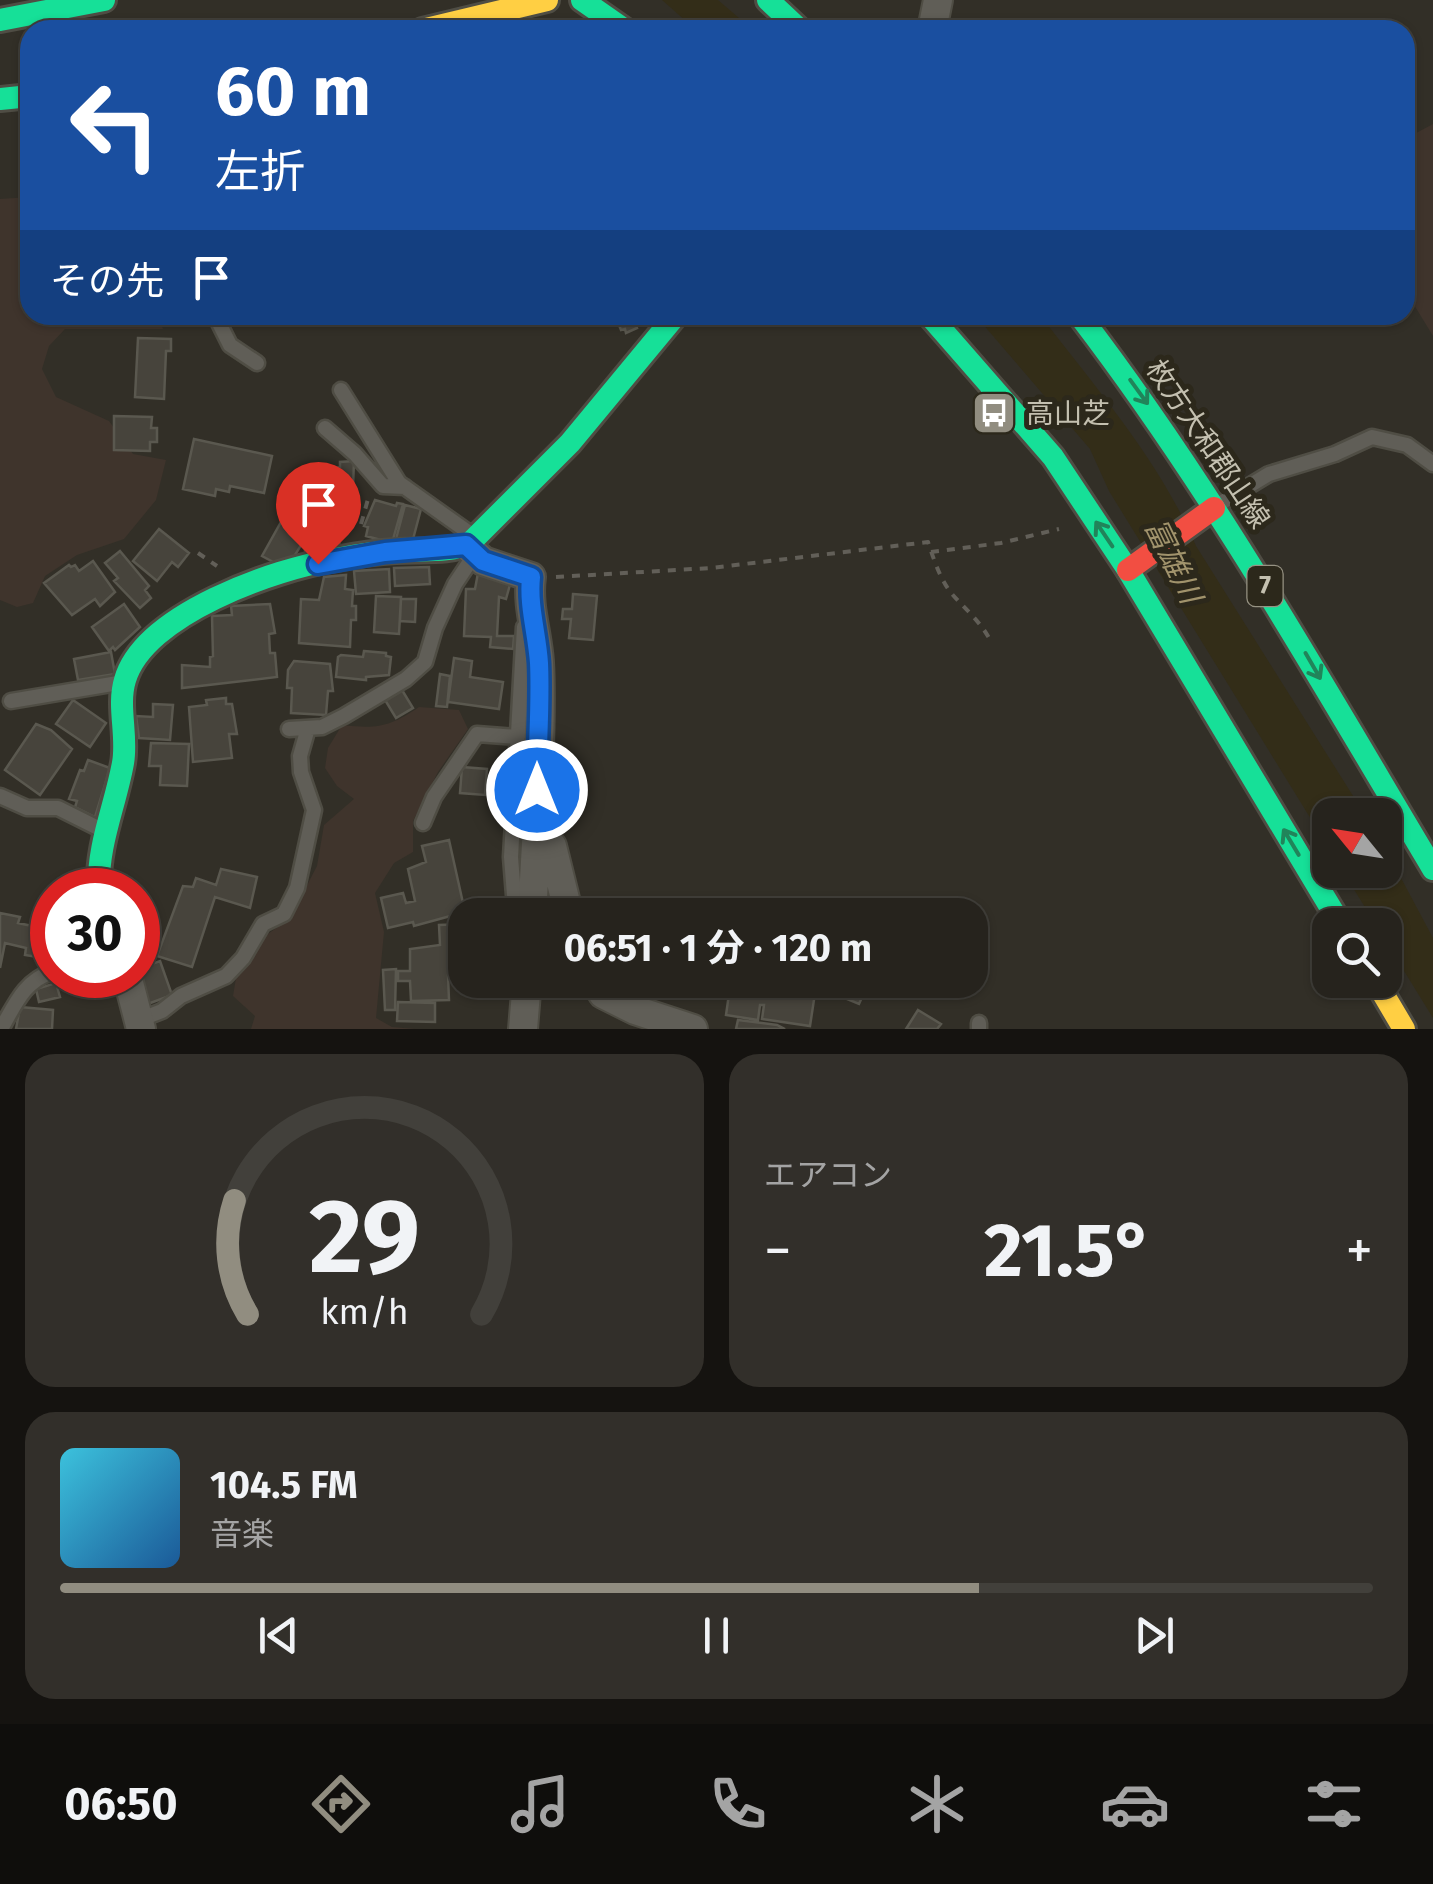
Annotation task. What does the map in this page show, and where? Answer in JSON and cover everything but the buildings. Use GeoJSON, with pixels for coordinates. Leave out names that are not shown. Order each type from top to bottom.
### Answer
{"type":"FeatureCollection","features":[{"type":"Feature","properties":{"kind":"main road"},"geometry":{"type":"LineString","coordinates":[[0,20],[104,0]]}},
{"type":"Feature","properties":{"kind":"main road"},"geometry":{"type":"LineString","coordinates":[[464,20],[547,0]]}},
{"type":"Feature","properties":{"kind":"main road"},"geometry":{"type":"LineString","coordinates":[[582,0],[611,20]]}},
{"type":"Feature","properties":{"kind":"main road"},"geometry":{"type":"LineString","coordinates":[[96,868],[103,831],[120,785],[125,753],[124,682],[136,652],[161,632],[243,587],[290,569],[368,555],[472,545],[611,397],[668,325]]}},
{"type":"Feature","properties":{"kind":"main road"},"geometry":{"type":"LineString","coordinates":[[938,325],[1053,458],[1088,509],[1331,908]]}},
{"type":"Feature","properties":{"kind":"main road","name":"枚方大和郡山線"},"geometry":{"type":"LineString","coordinates":[[1087,325],[1172,438],[1274,598],[1433,869]]}},
{"type":"Feature","properties":{"kind":"main road"},"geometry":{"type":"LineString","coordinates":[[1128,570],[1214,508]]}},
{"type":"Feature","properties":{"kind":"main road"},"geometry":{"type":"LineString","coordinates":[[1386,998],[1404,1029]]}},
{"type":"Feature","properties":{"kind":"street"},"geometry":{"type":"LineString","coordinates":[[472,545],[483,561],[529,590],[535,618],[539,666],[537,826],[524,898]]}},
{"type":"Feature","properties":{"kind":"street"},"geometry":{"type":"LineString","coordinates":[[537,826],[552,846],[565,898]]}},
{"type":"Feature","properties":{"kind":"street"},"geometry":{"type":"LineString","coordinates":[[133,998],[140,1024]]}},
{"type":"Feature","properties":{"kind":"street"},"geometry":{"type":"LineString","coordinates":[[523,1029],[526,998]]}},
{"type":"Feature","properties":{"kind":"street"},"geometry":{"type":"LineString","coordinates":[[610,998],[693,1029]]}},
{"type":"Feature","properties":{"kind":"lane"},"geometry":{"type":"LineString","coordinates":[[220,325],[230,345],[257,362]]}},
{"type":"Feature","properties":{"kind":"lane"},"geometry":{"type":"LineString","coordinates":[[289,730],[322,727],[344,716],[406,679],[424,662],[472,545],[399,482],[342,390]]}},
{"type":"Feature","properties":{"kind":"lane"},"geometry":{"type":"LineString","coordinates":[[325,428],[383,486],[406,487]]}},
{"type":"Feature","properties":{"kind":"lane"},"geometry":{"type":"LineString","coordinates":[[1214,508],[1268,474],[1335,454],[1372,437],[1406,445],[1433,464]]}},
{"type":"Feature","properties":{"kind":"lane"},"geometry":{"type":"LineString","coordinates":[[521,898],[511,857],[529,590]]}},
{"type":"Feature","properties":{"kind":"lane"},"geometry":{"type":"LineString","coordinates":[[11,701],[124,682]]}},
{"type":"Feature","properties":{"kind":"lane"},"geometry":{"type":"LineString","coordinates":[[140,1024],[180,996],[226,976],[243,958],[264,924],[284,914],[297,888],[314,810],[300,772],[308,728]]}},
{"type":"Feature","properties":{"kind":"lane"},"geometry":{"type":"LineString","coordinates":[[423,823],[434,797],[477,734],[518,738]]}},
{"type":"Feature","properties":{"kind":"lane"},"geometry":{"type":"LineString","coordinates":[[0,796],[27,808],[58,808],[103,831]]}},
{"type":"Feature","properties":{"kind":"lane"},"geometry":{"type":"LineString","coordinates":[[1,1029],[30,985]]}},
{"type":"Feature","properties":{"kind":"path"},"geometry":{"type":"LineString","coordinates":[[368,555],[361,517],[374,476]]}},
{"type":"Feature","properties":{"kind":"path"},"geometry":{"type":"LineString","coordinates":[[931,552],[1056,531],[1088,509]]}},
{"type":"Feature","properties":{"kind":"path"},"geometry":{"type":"LineString","coordinates":[[529,590],[928,542],[951,594],[982,624],[990,638]]}},
{"type":"Feature","properties":{"kind":"shaded area"},"geometry":{"type":"Polygon","coordinates":[[[1433,124],[1433,336],[1415,306],[1415,134],[1433,124]]]}},
{"type":"Feature","properties":{"kind":"shaded area"},"geometry":{"type":"Polygon","coordinates":[[[20,198],[20,325],[161,325],[163,329],[65,329],[49,346],[42,369],[56,397],[109,421],[133,454],[166,460],[156,500],[124,539],[77,555],[45,576],[33,603],[17,607],[0,600],[0,199],[20,198]]]}},
{"type":"Feature","properties":{"kind":"shaded area"},"geometry":{"type":"Polygon","coordinates":[[[419,707],[459,710],[468,729],[438,772],[413,821],[413,852],[394,863],[375,893],[384,932],[376,1018],[392,1027],[415,1029],[251,1029],[255,1016],[233,996],[236,978],[261,939],[290,918],[317,866],[324,825],[354,799],[337,786],[325,768],[328,748],[342,725],[383,725],[419,707]]]}},
{"type":"Feature","properties":{"kind":"water"},"geometry":{"type":"Polygon","coordinates":[[[662,0],[718,0],[741,20],[685,20],[662,0]]]}},
{"type":"Feature","properties":{"kind":"water","name":"富雄川"},"geometry":{"type":"Polygon","coordinates":[[[984,325],[1048,325],[1146,455],[1196,546],[1354,798],[1312,798],[1312,821],[1109,491],[1090,449],[984,325]]]}},
{"type":"Feature","properties":{"kind":"water"},"geometry":{"type":"Polygon","coordinates":[[[1402,880],[1433,938],[1433,1018],[1402,968],[1402,908],[1365,908],[1353,888],[1402,888],[1402,880]]]}},
{"type":"Feature","properties":{"kind":"traffic: fast"},"geometry":{"type":"LineString","coordinates":[[0,20],[104,0]]}},
{"type":"Feature","properties":{"kind":"traffic: fast"},"geometry":{"type":"LineString","coordinates":[[582,0],[611,20]]}},
{"type":"Feature","properties":{"kind":"traffic: fast"},"geometry":{"type":"LineString","coordinates":[[768,0],[789,20]]}},
{"type":"Feature","properties":{"kind":"traffic: fast"},"geometry":{"type":"LineString","coordinates":[[0,99],[20,97]]}},
{"type":"Feature","properties":{"kind":"traffic: fast"},"geometry":{"type":"LineString","coordinates":[[100,868],[123,763],[125,680],[137,656],[157,635],[215,598],[310,564],[388,551],[444,550],[471,542],[570,443],[668,325]]}},
{"type":"Feature","properties":{"kind":"traffic: fast"},"geometry":{"type":"LineString","coordinates":[[938,325],[1053,457],[1128,570],[1331,908]]}},
{"type":"Feature","properties":{"kind":"traffic: fast"},"geometry":{"type":"LineString","coordinates":[[1086,325],[1220,517],[1433,869]]}},
{"type":"Feature","properties":{"kind":"traffic: slow"},"geometry":{"type":"LineString","coordinates":[[464,20],[547,0]]}},
{"type":"Feature","properties":{"kind":"traffic: slow"},"geometry":{"type":"LineString","coordinates":[[1386,998],[1404,1029]]}},
{"type":"Feature","properties":{"kind":"traffic: jam"},"geometry":{"type":"LineString","coordinates":[[1128,570],[1214,508]]}},
{"type":"Feature","properties":{"kind":"place","name":"高山芝"},"geometry":{"type":"Point","coordinates":[994,413]}},
{"type":"Feature","properties":{"kind":"route"},"geometry":{"type":"LineString","coordinates":[[318,564],[385,552],[466,545],[483,561],[531,577],[528,602],[535,618],[539,666],[537,790]]}}]}
